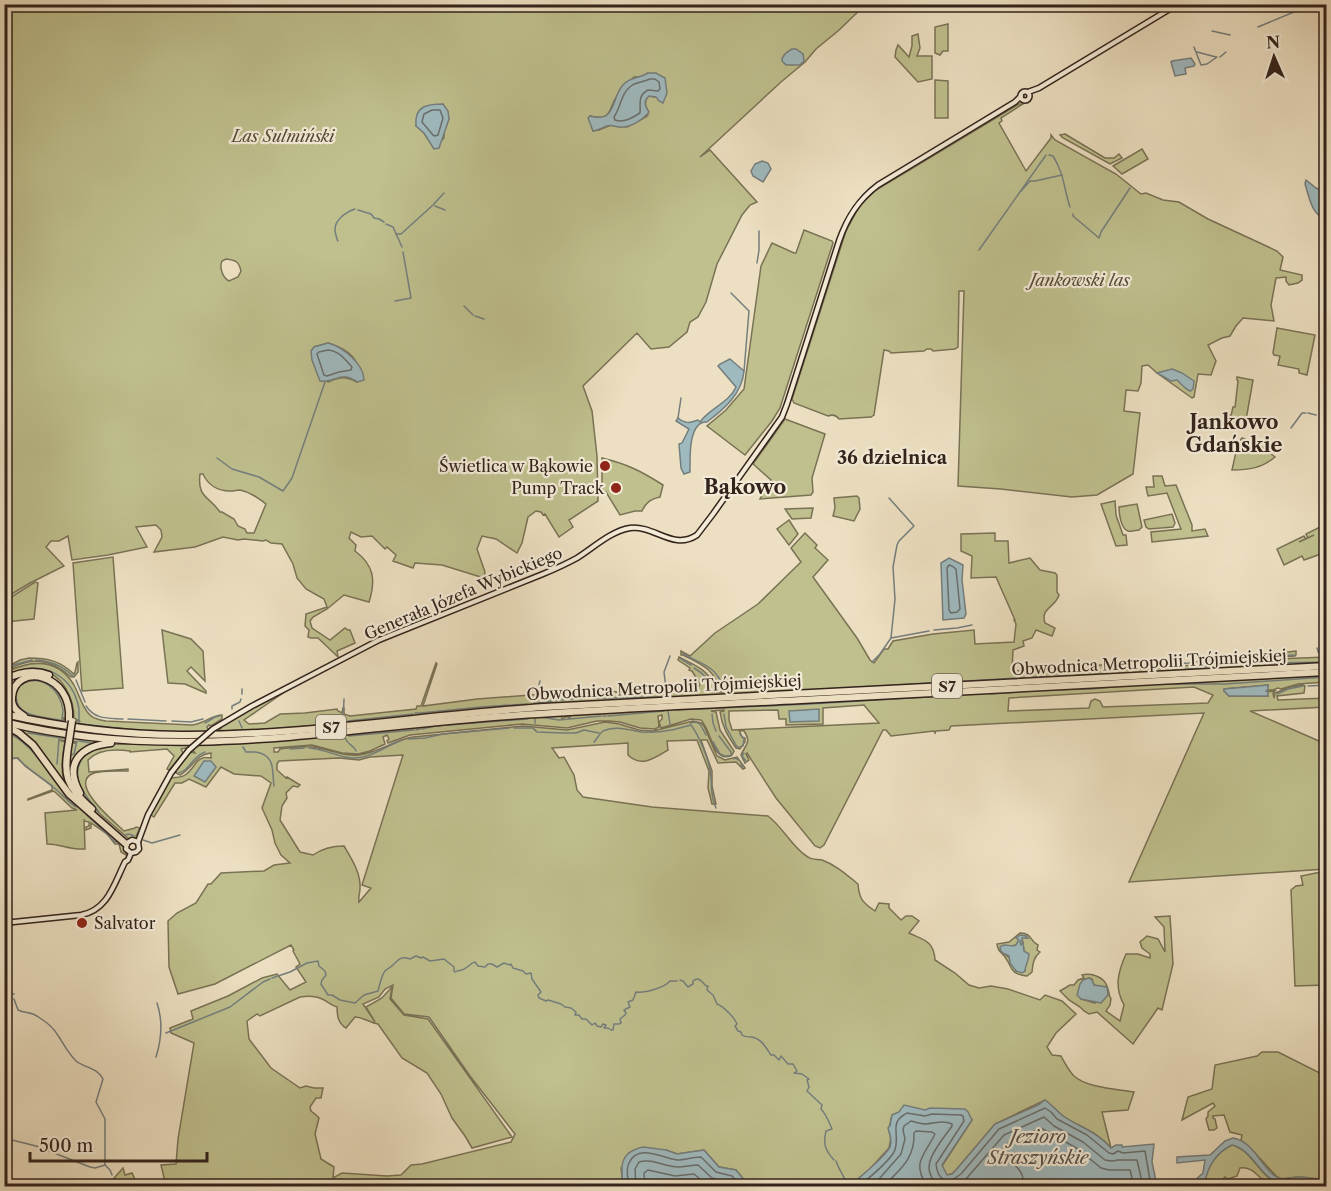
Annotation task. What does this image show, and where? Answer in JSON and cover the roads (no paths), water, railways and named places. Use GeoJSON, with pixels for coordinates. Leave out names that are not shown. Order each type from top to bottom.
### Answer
{"type":"FeatureCollection","features":[{"type":"Feature","properties":{"kind":"highway","name":"Obwodnica Metropolii Trójmiejskiej"},"geometry":{"type":"LineString","coordinates":[[4,724],[124,741],[176,743],[257,740],[566,709],[1326,666]]}},
{"type":"Feature","properties":{"kind":"highway"},"geometry":{"type":"LineString","coordinates":[[4,680],[14,675],[33,671],[51,676],[64,687],[69,694],[73,709],[68,741],[67,777],[76,795],[132,842]]}},
{"type":"Feature","properties":{"kind":"highway","name":"Obwodnica Metropolii Trójmiejskiej"},"geometry":{"type":"LineString","coordinates":[[4,714],[77,728],[114,732],[209,735],[297,730],[491,710],[566,709],[1326,672]]}},
{"type":"Feature","properties":{"kind":"highway"},"geometry":{"type":"LineString","coordinates":[[29,720],[14,708],[12,696],[15,687],[21,681],[35,676],[52,681],[61,689],[68,701],[70,720]]}},
{"type":"Feature","properties":{"kind":"highway"},"geometry":{"type":"LineString","coordinates":[[4,724],[33,745],[63,788],[132,842]]}},
{"type":"Feature","properties":{"kind":"highway"},"geometry":{"type":"LineString","coordinates":[[68,741],[64,781],[76,799]]}},
{"type":"Feature","properties":{"kind":"highway"},"geometry":{"type":"LineString","coordinates":[[84,802],[74,782],[73,768],[76,759],[89,747],[124,741]]}},
{"type":"Feature","properties":{"kind":"main road","name":"Generała Józefa Wybickiego"},"geometry":{"type":"LineString","coordinates":[[132,842],[140,834],[164,785],[189,750],[213,729],[244,710],[367,646],[559,567],[621,531],[642,528],[681,541],[696,535],[784,412],[846,221],[867,194],[878,185],[1022,98],[1023,92],[1029,93],[1038,88],[1178,4]]}},
{"type":"Feature","properties":{"kind":"main road"},"geometry":{"type":"LineString","coordinates":[[4,922],[81,915],[99,908],[106,901],[128,860],[129,852],[126,847],[132,842],[139,846],[138,851],[129,852]]}},
{"type":"Feature","properties":{"kind":"water"},"geometry":{"type":"Polygon","coordinates":[[[792,49],[803,54],[804,61],[800,65],[786,65],[782,61],[784,55],[792,49]]]}},
{"type":"Feature","properties":{"kind":"water"},"geometry":{"type":"Polygon","coordinates":[[[1191,58],[1194,66],[1185,68],[1186,74],[1175,76],[1171,62],[1191,58]]]}},
{"type":"Feature","properties":{"kind":"water"},"geometry":{"type":"Polygon","coordinates":[[[648,73],[656,73],[665,78],[667,93],[663,103],[656,97],[649,96],[645,104],[649,112],[637,122],[626,127],[609,126],[593,131],[588,118],[609,113],[622,86],[648,73]]]}},
{"type":"Feature","properties":{"kind":"water"},"geometry":{"type":"Polygon","coordinates":[[[443,104],[448,111],[449,119],[439,148],[434,149],[424,133],[416,126],[417,114],[419,110],[427,106],[443,104]]]}},
{"type":"Feature","properties":{"kind":"water"},"geometry":{"type":"Polygon","coordinates":[[[762,161],[768,163],[771,169],[763,182],[753,176],[751,171],[755,164],[762,161]]]}},
{"type":"Feature","properties":{"kind":"water"},"geometry":{"type":"Polygon","coordinates":[[[1306,180],[1323,191],[1326,196],[1326,218],[1321,217],[1314,210],[1305,184],[1306,180]]]}},
{"type":"Feature","properties":{"kind":"water"},"geometry":{"type":"Polygon","coordinates":[[[328,343],[340,348],[357,362],[364,380],[357,382],[344,377],[320,381],[311,351],[314,347],[328,343]]]}},
{"type":"Feature","properties":{"kind":"water"},"geometry":{"type":"Polygon","coordinates":[[[730,359],[744,371],[740,387],[726,406],[696,428],[691,442],[690,472],[684,474],[681,468],[679,444],[682,443],[689,429],[676,421],[678,418],[685,422],[698,420],[700,422],[729,397],[736,387],[718,366],[730,359]]]}},
{"type":"Feature","properties":{"kind":"water"},"geometry":{"type":"Polygon","coordinates":[[[1172,369],[1194,381],[1193,389],[1190,391],[1177,380],[1171,381],[1157,373],[1172,369]]]}},
{"type":"Feature","properties":{"kind":"water"},"geometry":{"type":"Polygon","coordinates":[[[949,558],[963,565],[962,580],[966,614],[964,618],[943,620],[941,563],[949,558]]]}},
{"type":"Feature","properties":{"kind":"water"},"geometry":{"type":"Polygon","coordinates":[[[1268,685],[1266,691],[1268,696],[1229,696],[1224,691],[1224,689],[1268,685]]]}},
{"type":"Feature","properties":{"kind":"water"},"geometry":{"type":"Polygon","coordinates":[[[819,709],[819,721],[790,722],[789,711],[819,709]]]}},
{"type":"Feature","properties":{"kind":"water"},"geometry":{"type":"Polygon","coordinates":[[[204,761],[211,761],[216,767],[205,782],[194,776],[204,761]]]}},
{"type":"Feature","properties":{"kind":"water"},"geometry":{"type":"Polygon","coordinates":[[[1020,935],[1028,938],[1022,938],[1020,942],[1021,945],[1023,942],[1024,951],[1029,954],[1025,971],[1022,973],[1016,971],[1010,963],[1009,956],[1000,949],[1004,945],[1016,945],[1019,940],[1016,938],[1020,935]]]}},
{"type":"Feature","properties":{"kind":"water"},"geometry":{"type":"Polygon","coordinates":[[[1089,978],[1094,985],[1107,987],[1108,995],[1101,1003],[1081,999],[1077,995],[1080,984],[1089,978]]]}},
{"type":"Feature","properties":{"kind":"water","name":"Jezioro Straszyńskie"},"geometry":{"type":"Polygon","coordinates":[[[1045,1100],[1063,1116],[1106,1142],[1111,1148],[1116,1145],[1122,1145],[1122,1147],[1154,1144],[1152,1162],[1157,1186],[1002,1186],[1002,1183],[996,1181],[992,1186],[852,1186],[890,1147],[891,1139],[888,1128],[892,1115],[899,1112],[904,1105],[925,1110],[930,1108],[965,1109],[968,1112],[972,1120],[942,1165],[947,1175],[956,1170],[995,1124],[1045,1100]]]}},
{"type":"Feature","properties":{"kind":"water"},"geometry":{"type":"Polygon","coordinates":[[[1233,1138],[1251,1148],[1275,1176],[1284,1179],[1310,1178],[1323,1182],[1326,1186],[1285,1186],[1276,1183],[1246,1153],[1232,1145],[1221,1152],[1213,1162],[1204,1186],[1200,1184],[1186,1186],[1203,1173],[1205,1160],[1177,1163],[1177,1157],[1210,1155],[1225,1141],[1233,1138]]]}},
{"type":"Feature","properties":{"kind":"water"},"geometry":{"type":"Polygon","coordinates":[[[643,1147],[677,1154],[704,1150],[719,1167],[736,1170],[749,1186],[621,1186],[623,1161],[630,1152],[643,1147]]]}},
{"type":"Feature","properties":{"kind":"waterway"},"geometry":{"type":"LineString","coordinates":[[1258,27],[1313,4]]}},
{"type":"Feature","properties":{"kind":"waterway"},"geometry":{"type":"LineString","coordinates":[[1212,31],[1230,35]]}},
{"type":"Feature","properties":{"kind":"waterway"},"geometry":{"type":"LineString","coordinates":[[1194,47],[1201,65],[1217,57]]}},
{"type":"Feature","properties":{"kind":"waterway"},"geometry":{"type":"LineString","coordinates":[[1197,52],[1216,57]]}},
{"type":"Feature","properties":{"kind":"waterway"},"geometry":{"type":"LineString","coordinates":[[1220,57],[1226,52]]}},
{"type":"Feature","properties":{"kind":"waterway"},"geometry":{"type":"LineString","coordinates":[[979,250],[1046,155]]}},
{"type":"Feature","properties":{"kind":"waterway"},"geometry":{"type":"LineString","coordinates":[[1049,155],[1053,156],[1059,169],[1070,207]]}},
{"type":"Feature","properties":{"kind":"waterway"},"geometry":{"type":"LineString","coordinates":[[1021,191],[1030,181],[1062,175]]}},
{"type":"Feature","properties":{"kind":"waterway"},"geometry":{"type":"LineString","coordinates":[[1073,214],[1099,238],[1130,188]]}},
{"type":"Feature","properties":{"kind":"waterway"},"geometry":{"type":"LineString","coordinates":[[396,234],[401,234],[444,193]]}},
{"type":"Feature","properties":{"kind":"waterway"},"geometry":{"type":"LineString","coordinates":[[435,206],[445,210]]}},
{"type":"Feature","properties":{"kind":"waterway"},"geometry":{"type":"LineString","coordinates":[[338,241],[335,231],[336,223],[344,214],[355,209]]}},
{"type":"Feature","properties":{"kind":"waterway"},"geometry":{"type":"LineString","coordinates":[[358,210],[371,214],[374,218],[384,222]]}},
{"type":"Feature","properties":{"kind":"waterway"},"geometry":{"type":"LineString","coordinates":[[386,224],[393,227],[402,247]]}},
{"type":"Feature","properties":{"kind":"waterway"},"geometry":{"type":"LineString","coordinates":[[757,263],[759,231]]}},
{"type":"Feature","properties":{"kind":"waterway"},"geometry":{"type":"LineString","coordinates":[[395,301],[411,298],[403,252]]}},
{"type":"Feature","properties":{"kind":"waterway"},"geometry":{"type":"LineString","coordinates":[[731,293],[749,311],[744,371]]}},
{"type":"Feature","properties":{"kind":"waterway"},"geometry":{"type":"LineString","coordinates":[[464,306],[473,315]]}},
{"type":"Feature","properties":{"kind":"waterway"},"geometry":{"type":"LineString","coordinates":[[475,316],[484,319]]}},
{"type":"Feature","properties":{"kind":"waterway"},"geometry":{"type":"LineString","coordinates":[[217,458],[232,469],[259,477],[283,491],[292,478],[325,382]]}},
{"type":"Feature","properties":{"kind":"waterway"},"geometry":{"type":"LineString","coordinates":[[678,418],[681,398]]}},
{"type":"Feature","properties":{"kind":"waterway"},"geometry":{"type":"LineString","coordinates":[[1291,428],[1302,413],[1306,413]]}},
{"type":"Feature","properties":{"kind":"waterway"},"geometry":{"type":"LineString","coordinates":[[1308,413],[1316,415]]}},
{"type":"Feature","properties":{"kind":"waterway"},"geometry":{"type":"LineString","coordinates":[[889,498],[914,526],[897,545],[893,567],[895,599],[891,638]]}},
{"type":"Feature","properties":{"kind":"waterway"},"geometry":{"type":"LineString","coordinates":[[934,630],[972,625]]}},
{"type":"Feature","properties":{"kind":"waterway"},"geometry":{"type":"LineString","coordinates":[[872,662],[891,638],[929,631]]}},
{"type":"Feature","properties":{"kind":"waterway"},"geometry":{"type":"LineString","coordinates":[[1318,652],[1326,654]]}},
{"type":"Feature","properties":{"kind":"waterway"},"geometry":{"type":"LineString","coordinates":[[683,654],[712,670],[723,687],[720,687]]}},
{"type":"Feature","properties":{"kind":"waterway"},"geometry":{"type":"LineString","coordinates":[[1211,660],[1294,655]]}},
{"type":"Feature","properties":{"kind":"waterway"},"geometry":{"type":"LineString","coordinates":[[667,697],[664,672],[670,656]]}},
{"type":"Feature","properties":{"kind":"waterway"},"geometry":{"type":"LineString","coordinates":[[681,659],[691,665]]}},
{"type":"Feature","properties":{"kind":"waterway"},"geometry":{"type":"LineString","coordinates":[[13,665],[32,660]]}},
{"type":"Feature","properties":{"kind":"waterway"},"geometry":{"type":"LineString","coordinates":[[36,660],[56,665],[73,676]]}},
{"type":"Feature","properties":{"kind":"waterway"},"geometry":{"type":"LineString","coordinates":[[1135,666],[1206,660]]}},
{"type":"Feature","properties":{"kind":"waterway"},"geometry":{"type":"LineString","coordinates":[[1267,663],[1326,662]]}},
{"type":"Feature","properties":{"kind":"waterway"},"geometry":{"type":"LineString","coordinates":[[1203,667],[1266,663]]}},
{"type":"Feature","properties":{"kind":"waterway"},"geometry":{"type":"LineString","coordinates":[[1126,664],[1130,666]]}},
{"type":"Feature","properties":{"kind":"waterway"},"geometry":{"type":"LineString","coordinates":[[4,670],[10,667]]}},
{"type":"Feature","properties":{"kind":"waterway"},"geometry":{"type":"LineString","coordinates":[[11,674],[34,668],[54,673],[70,687],[79,709]]}},
{"type":"Feature","properties":{"kind":"waterway"},"geometry":{"type":"LineString","coordinates":[[694,668],[707,679],[710,689]]}},
{"type":"Feature","properties":{"kind":"waterway"},"geometry":{"type":"LineString","coordinates":[[1153,672],[1201,668]]}},
{"type":"Feature","properties":{"kind":"waterway"},"geometry":{"type":"LineString","coordinates":[[1037,677],[1152,672]]}},
{"type":"Feature","properties":{"kind":"waterway"},"geometry":{"type":"LineString","coordinates":[[722,695],[1036,677]]}},
{"type":"Feature","properties":{"kind":"waterway"},"geometry":{"type":"LineString","coordinates":[[1170,684],[1225,684],[1326,677]]}},
{"type":"Feature","properties":{"kind":"waterway"},"geometry":{"type":"LineString","coordinates":[[76,680],[85,702]]}},
{"type":"Feature","properties":{"kind":"waterway"},"geometry":{"type":"LineString","coordinates":[[22,684],[36,681],[49,685],[58,696],[63,710]]}},
{"type":"Feature","properties":{"kind":"waterway"},"geometry":{"type":"LineString","coordinates":[[534,704],[540,681]]}},
{"type":"Feature","properties":{"kind":"waterway"},"geometry":{"type":"LineString","coordinates":[[1308,686],[1326,685]]}},
{"type":"Feature","properties":{"kind":"waterway"},"geometry":{"type":"LineString","coordinates":[[1053,690],[1123,686]]}},
{"type":"Feature","properties":{"kind":"waterway"},"geometry":{"type":"LineString","coordinates":[[1277,694],[1303,686]]}},
{"type":"Feature","properties":{"kind":"waterway"},"geometry":{"type":"LineString","coordinates":[[242,689],[242,694]]}},
{"type":"Feature","properties":{"kind":"waterway"},"geometry":{"type":"LineString","coordinates":[[991,694],[1042,690]]}},
{"type":"Feature","properties":{"kind":"waterway"},"geometry":{"type":"LineString","coordinates":[[16,696],[18,704],[28,713],[67,722]]}},
{"type":"Feature","properties":{"kind":"waterway"},"geometry":{"type":"LineString","coordinates":[[670,697],[705,696]]}},
{"type":"Feature","properties":{"kind":"waterway"},"geometry":{"type":"LineString","coordinates":[[676,710],[943,696]]}},
{"type":"Feature","properties":{"kind":"waterway"},"geometry":{"type":"LineString","coordinates":[[608,698],[660,697]]}},
{"type":"Feature","properties":{"kind":"waterway"},"geometry":{"type":"LineString","coordinates":[[570,699],[601,698]]}},
{"type":"Feature","properties":{"kind":"waterway"},"geometry":{"type":"LineString","coordinates":[[602,698],[607,698]]}},
{"type":"Feature","properties":{"kind":"waterway"},"geometry":{"type":"LineString","coordinates":[[232,709],[232,706],[241,699]]}},
{"type":"Feature","properties":{"kind":"waterway"},"geometry":{"type":"LineString","coordinates":[[343,721],[344,699]]}},
{"type":"Feature","properties":{"kind":"waterway"},"geometry":{"type":"LineString","coordinates":[[562,700],[568,699]]}},
{"type":"Feature","properties":{"kind":"waterway"},"geometry":{"type":"LineString","coordinates":[[537,703],[560,700]]}},
{"type":"Feature","properties":{"kind":"waterway"},"geometry":{"type":"LineString","coordinates":[[420,713],[527,704]]}},
{"type":"Feature","properties":{"kind":"waterway"},"geometry":{"type":"LineString","coordinates":[[86,706],[98,716],[123,719]]}},
{"type":"Feature","properties":{"kind":"waterway"},"geometry":{"type":"LineString","coordinates":[[4,709],[11,711]]}},
{"type":"Feature","properties":{"kind":"waterway"},"geometry":{"type":"LineString","coordinates":[[79,710],[79,724]]}},
{"type":"Feature","properties":{"kind":"waterway"},"geometry":{"type":"LineString","coordinates":[[62,719],[63,711]]}},
{"type":"Feature","properties":{"kind":"waterway"},"geometry":{"type":"LineString","coordinates":[[608,716],[664,711]]}},
{"type":"Feature","properties":{"kind":"waterway"},"geometry":{"type":"LineString","coordinates":[[668,711],[670,724]]}},
{"type":"Feature","properties":{"kind":"waterway"},"geometry":{"type":"LineString","coordinates":[[348,721],[413,714]]}},
{"type":"Feature","properties":{"kind":"waterway"},"geometry":{"type":"LineString","coordinates":[[712,714],[716,731]]}},
{"type":"Feature","properties":{"kind":"waterway"},"geometry":{"type":"LineString","coordinates":[[724,714],[726,727],[737,747],[740,747]]}},
{"type":"Feature","properties":{"kind":"waterway"},"geometry":{"type":"LineString","coordinates":[[205,723],[220,716]]}},
{"type":"Feature","properties":{"kind":"waterway"},"geometry":{"type":"LineString","coordinates":[[540,717],[559,720],[601,716]]}},
{"type":"Feature","properties":{"kind":"waterway"},"geometry":{"type":"LineString","coordinates":[[535,718],[535,723]]}},
{"type":"Feature","properties":{"kind":"waterway"},"geometry":{"type":"LineString","coordinates":[[128,719],[166,721]]}},
{"type":"Feature","properties":{"kind":"waterway"},"geometry":{"type":"LineString","coordinates":[[172,721],[191,722],[203,719]]}},
{"type":"Feature","properties":{"kind":"waterway"},"geometry":{"type":"LineString","coordinates":[[422,729],[528,719]]}},
{"type":"Feature","properties":{"kind":"waterway"},"geometry":{"type":"LineString","coordinates":[[239,721],[242,728]]}},
{"type":"Feature","properties":{"kind":"waterway"},"geometry":{"type":"LineString","coordinates":[[690,723],[700,724],[706,735]]}},
{"type":"Feature","properties":{"kind":"waterway"},"geometry":{"type":"LineString","coordinates":[[81,724],[126,729]]}},
{"type":"Feature","properties":{"kind":"waterway"},"geometry":{"type":"LineString","coordinates":[[287,728],[330,724]]}},
{"type":"Feature","properties":{"kind":"waterway"},"geometry":{"type":"LineString","coordinates":[[672,730],[691,725],[697,734],[709,765],[716,808]]}},
{"type":"Feature","properties":{"kind":"waterway"},"geometry":{"type":"LineString","coordinates":[[408,739],[509,728]]}},
{"type":"Feature","properties":{"kind":"waterway"},"geometry":{"type":"LineString","coordinates":[[514,728],[533,728],[536,731]]}},
{"type":"Feature","properties":{"kind":"waterway"},"geometry":{"type":"LineString","coordinates":[[594,742],[603,731],[612,728],[642,732],[671,730]]}},
{"type":"Feature","properties":{"kind":"waterway"},"geometry":{"type":"LineString","coordinates":[[416,730],[420,729]]}},
{"type":"Feature","properties":{"kind":"waterway"},"geometry":{"type":"LineString","coordinates":[[128,730],[170,732]]}},
{"type":"Feature","properties":{"kind":"waterway"},"geometry":{"type":"LineString","coordinates":[[223,732],[237,730]]}},
{"type":"Feature","properties":{"kind":"waterway"},"geometry":{"type":"LineString","coordinates":[[349,736],[414,730]]}},
{"type":"Feature","properties":{"kind":"waterway"},"geometry":{"type":"LineString","coordinates":[[535,730],[562,733],[576,733],[584,730],[599,733]]}},
{"type":"Feature","properties":{"kind":"waterway"},"geometry":{"type":"LineString","coordinates":[[4,731],[27,746],[55,781]]}},
{"type":"Feature","properties":{"kind":"waterway"},"geometry":{"type":"LineString","coordinates":[[28,733],[68,739]]}},
{"type":"Feature","properties":{"kind":"waterway"},"geometry":{"type":"LineString","coordinates":[[740,734],[744,739],[743,746]]}},
{"type":"Feature","properties":{"kind":"waterway"},"geometry":{"type":"LineString","coordinates":[[719,736],[731,754]]}},
{"type":"Feature","properties":{"kind":"waterway"},"geometry":{"type":"LineString","coordinates":[[345,737],[356,751]]}},
{"type":"Feature","properties":{"kind":"waterway"},"geometry":{"type":"LineString","coordinates":[[57,764],[59,739]]}},
{"type":"Feature","properties":{"kind":"waterway"},"geometry":{"type":"LineString","coordinates":[[309,748],[353,758],[368,756],[402,740]]}},
{"type":"Feature","properties":{"kind":"waterway"},"geometry":{"type":"LineString","coordinates":[[71,755],[74,754],[77,741]]}},
{"type":"Feature","properties":{"kind":"waterway"},"geometry":{"type":"LineString","coordinates":[[79,741],[91,743]]}},
{"type":"Feature","properties":{"kind":"waterway"},"geometry":{"type":"LineString","coordinates":[[713,742],[720,754],[730,756]]}},
{"type":"Feature","properties":{"kind":"waterway"},"geometry":{"type":"LineString","coordinates":[[243,747],[246,752],[256,752],[270,760],[274,786]]}},
{"type":"Feature","properties":{"kind":"waterway"},"geometry":{"type":"LineString","coordinates":[[290,749],[304,748]]}},
{"type":"Feature","properties":{"kind":"waterway"},"geometry":{"type":"LineString","coordinates":[[178,773],[185,770],[200,754],[205,752]]}},
{"type":"Feature","properties":{"kind":"waterway"},"geometry":{"type":"LineString","coordinates":[[87,753],[81,761],[78,776],[83,791],[99,812]]}},
{"type":"Feature","properties":{"kind":"waterway"},"geometry":{"type":"LineString","coordinates":[[744,753],[742,756],[746,761]]}},
{"type":"Feature","properties":{"kind":"waterway"},"geometry":{"type":"LineString","coordinates":[[4,759],[17,758],[76,807]]}},
{"type":"Feature","properties":{"kind":"waterway"},"geometry":{"type":"LineString","coordinates":[[734,759],[738,760]]}},
{"type":"Feature","properties":{"kind":"waterway"},"geometry":{"type":"LineString","coordinates":[[87,815],[115,842],[119,841]]}},
{"type":"Feature","properties":{"kind":"waterway"},"geometry":{"type":"LineString","coordinates":[[125,835],[134,836]]}},
{"type":"Feature","properties":{"kind":"waterway"},"geometry":{"type":"LineString","coordinates":[[143,840],[152,843],[180,835]]}},
{"type":"Feature","properties":{"kind":"waterway"},"geometry":{"type":"LineString","coordinates":[[272,978],[307,963],[318,961],[319,966],[325,971],[326,975],[321,984],[328,995],[355,1003],[364,995],[378,991],[385,971],[402,958],[410,959],[416,956],[430,961],[444,959],[454,967],[455,972],[475,962],[478,966],[485,967],[488,964],[497,967],[504,963],[511,964],[513,968],[526,974],[531,973],[532,979],[541,992],[538,995],[539,998],[571,1008],[576,1012],[575,1015],[586,1019],[592,1025],[595,1023],[601,1027],[603,1024],[606,1025],[604,1028],[611,1030],[614,1024],[621,1023],[620,1019],[626,1013],[624,1010],[630,1007],[628,1002],[633,1000],[636,992],[654,990],[670,981],[677,981]]}},
{"type":"Feature","properties":{"kind":"waterway"},"geometry":{"type":"LineString","coordinates":[[166,1033],[230,1007],[270,979]]}},
{"type":"Feature","properties":{"kind":"waterway"},"geometry":{"type":"LineString","coordinates":[[680,980],[688,987],[697,979],[708,986],[707,990],[713,995],[717,1004],[734,1019],[737,1024],[735,1026],[742,1035],[758,1040],[771,1055],[779,1060],[781,1056],[788,1064],[793,1064],[797,1071],[794,1073],[802,1074],[809,1079],[807,1080],[809,1087],[807,1091],[822,1105],[821,1109],[832,1129],[826,1131],[825,1143],[834,1160]]}},
{"type":"Feature","properties":{"kind":"waterway"},"geometry":{"type":"LineString","coordinates":[[4,995],[14,994]]}},
{"type":"Feature","properties":{"kind":"waterway"},"geometry":{"type":"LineString","coordinates":[[14,999],[18,1010],[34,1014],[47,1023],[76,1061],[101,1075],[103,1079],[96,1102],[105,1119],[105,1165]]}},
{"type":"Feature","properties":{"kind":"waterway"},"geometry":{"type":"LineString","coordinates":[[156,1057],[161,1030],[157,1003]]}},
{"type":"Feature","properties":{"kind":"waterway"},"geometry":{"type":"LineString","coordinates":[[4,1138],[36,1146],[90,1167],[105,1165],[112,1175]]}},
{"type":"Feature","properties":{"kind":"waterway"},"geometry":{"type":"LineString","coordinates":[[836,1161],[848,1186]]}},
{"type":"Feature","properties":{"kind":"waterway"},"geometry":{"type":"LineString","coordinates":[[114,1179],[116,1186]]}},
{"type":"Feature","properties":{"kind":"place","name":"Świetlica w Bąkowie"},"geometry":{"type":"Point","coordinates":[605,466]}},
{"type":"Feature","properties":{"kind":"place","name":"Pump Track"},"geometry":{"type":"Point","coordinates":[616,488]}},
{"type":"Feature","properties":{"kind":"place","name":"Salvator"},"geometry":{"type":"Point","coordinates":[82,923]}},
{"type":"Feature","properties":{"kind":"district","name":"Jankowo Gdańskie"},"geometry":{"type":"Point","coordinates":[1234,434]}},
{"type":"Feature","properties":{"kind":"district","name":"36 dzielnica"},"geometry":{"type":"Point","coordinates":[892,458]}},
{"type":"Feature","properties":{"kind":"district","name":"Bąkowo"},"geometry":{"type":"Point","coordinates":[745,487]}},
{"type":"Feature","properties":{"kind":"park label","name":"Las Sulmiński"},"geometry":{"type":"Point","coordinates":[283,136]}},
{"type":"Feature","properties":{"kind":"park label","name":"Jankowski las"},"geometry":{"type":"Point","coordinates":[1080,280]}}]}
